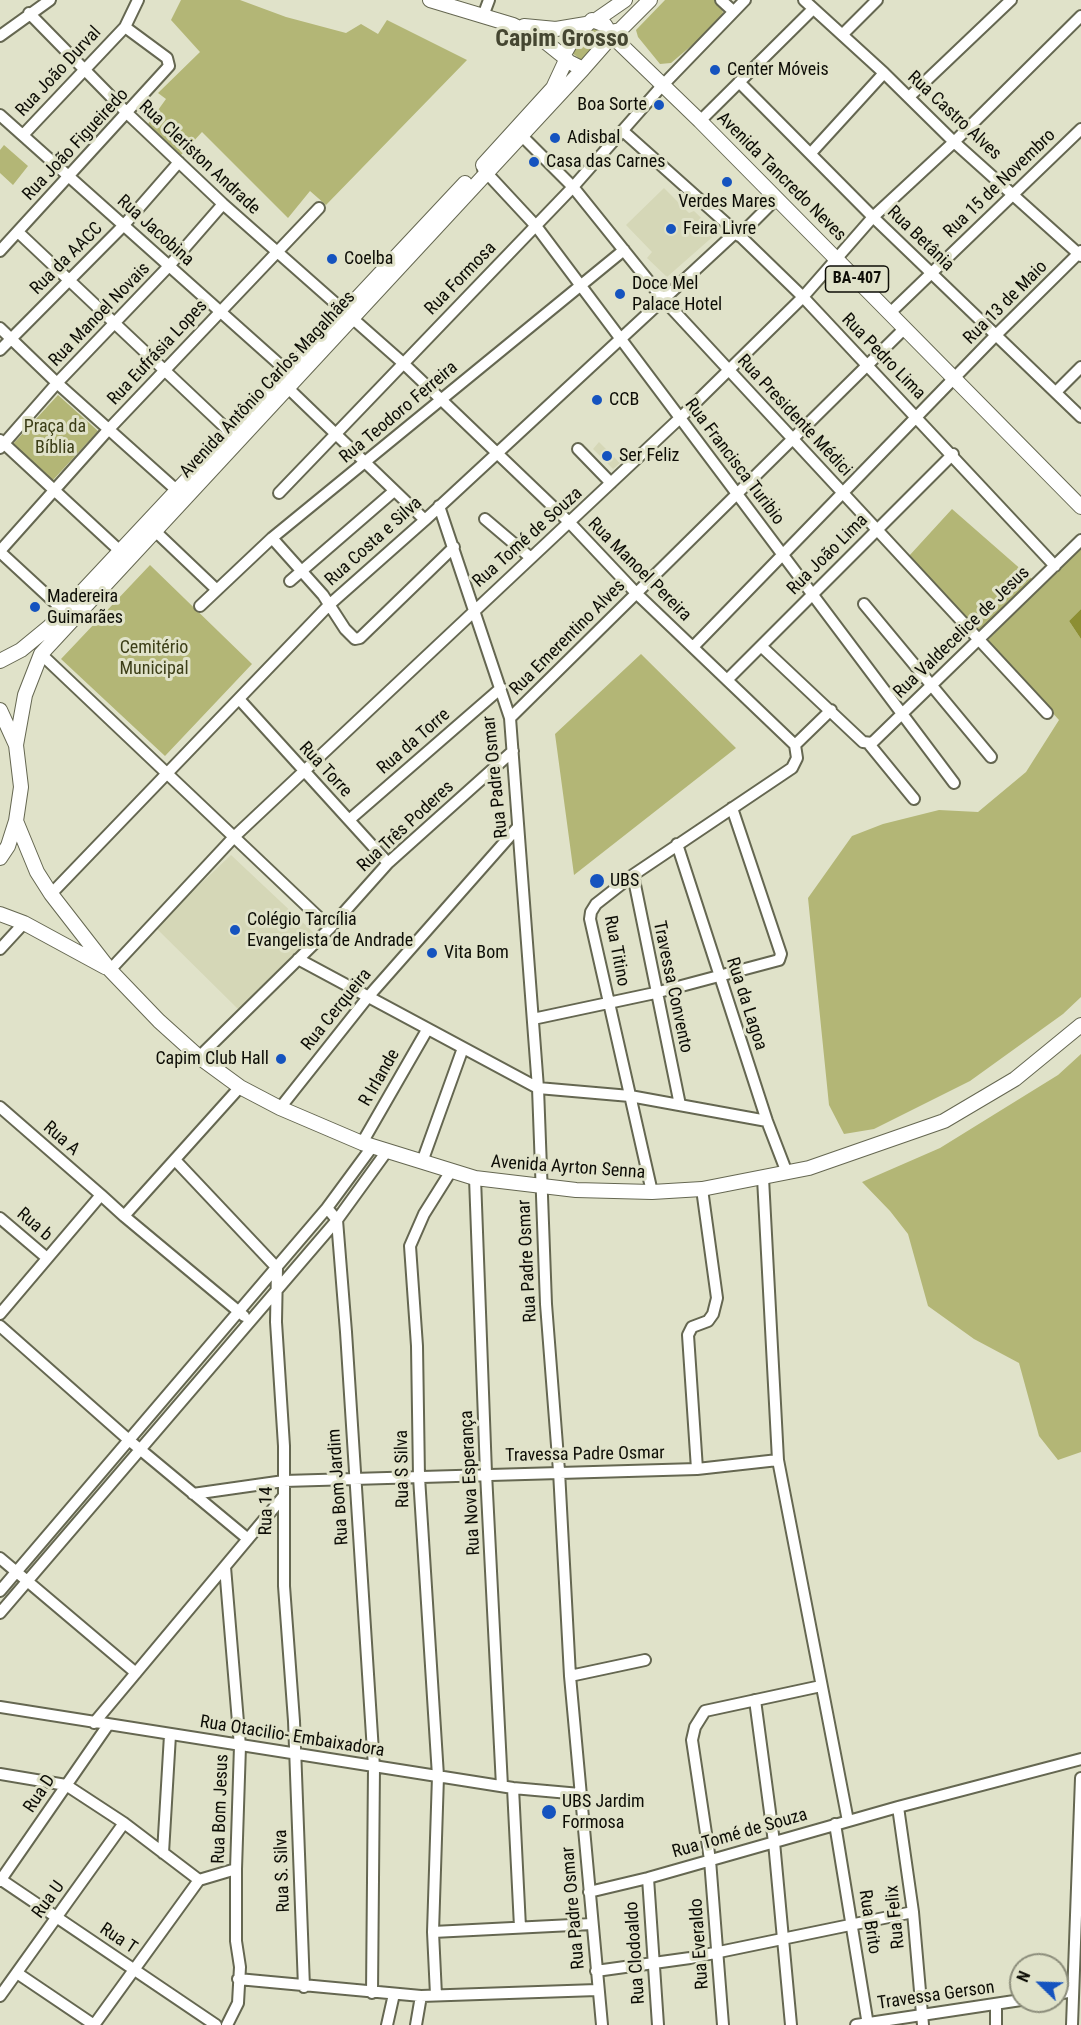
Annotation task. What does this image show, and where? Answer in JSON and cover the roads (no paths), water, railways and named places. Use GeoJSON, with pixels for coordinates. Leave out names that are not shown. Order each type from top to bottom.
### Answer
{"type":"FeatureCollection","features":[{"type":"Feature","properties":{"kind":"main road"},"geometry":{"type":"LineString","coordinates":[[430,0],[513,25],[543,40],[565,58],[584,69]]}},
{"type":"Feature","properties":{"kind":"main road"},"geometry":{"type":"LineString","coordinates":[[513,25],[556,29],[591,22],[625,0]]}},
{"type":"Feature","properties":{"kind":"main road"},"geometry":{"type":"LineString","coordinates":[[614,34],[651,0]]}},
{"type":"Feature","properties":{"kind":"main road"},"geometry":{"type":"LineString","coordinates":[[591,22],[614,34],[627,49]]}},
{"type":"Feature","properties":{"kind":"main road","name":"Avenida Antônio Carlos Magalhães"},"geometry":{"type":"LineString","coordinates":[[0,661],[34,640],[120,551],[182,495],[289,389],[349,316],[484,170],[553,88],[574,37],[591,22]]}},
{"type":"Feature","properties":{"kind":"main road"},"geometry":{"type":"LineString","coordinates":[[614,34],[627,49]]}},
{"type":"Feature","properties":{"kind":"main road","name":"Avenida Antônio Carlos Magalhães"},"geometry":{"type":"LineString","coordinates":[[484,170],[522,137],[614,34]]}},
{"type":"Feature","properties":{"kind":"main road","name":"Avenida Tancredo Neves"},"geometry":{"type":"LineString","coordinates":[[627,49],[1081,507]]}},
{"type":"Feature","properties":{"kind":"main road","name":"Avenida Antônio Carlos Magalhães"},"geometry":{"type":"LineString","coordinates":[[16,745],[25,695],[41,654],[155,531],[231,433],[288,372],[349,316]]}},
{"type":"Feature","properties":{"kind":"main road"},"geometry":{"type":"LineString","coordinates":[[0,710],[16,745],[21,787],[16,822],[8,846],[0,858]]}},
{"type":"Feature","properties":{"kind":"main road","name":"Avenida Ayrton Senna"},"geometry":{"type":"LineString","coordinates":[[16,822],[37,872],[51,894],[110,970],[159,1021],[199,1057],[240,1087],[280,1108],[367,1145],[475,1178],[541,1187],[652,1192],[702,1189],[787,1173],[846,1157],[944,1121],[1015,1080],[1081,1025]]}},
{"type":"Feature","properties":{"kind":"main road","name":"Avenida Ayrton Senna"},"geometry":{"type":"LineString","coordinates":[[0,914],[24,923],[110,970]]}},
{"type":"Feature","properties":{"kind":"street"},"geometry":{"type":"LineString","coordinates":[[0,36],[50,0]]}},
{"type":"Feature","properties":{"kind":"street","name":"Rua João Durval"},"geometry":{"type":"LineString","coordinates":[[23,135],[84,67],[125,27],[138,0]]}},
{"type":"Feature","properties":{"kind":"street"},"geometry":{"type":"LineString","coordinates":[[483,16],[489,0]]}},
{"type":"Feature","properties":{"kind":"street"},"geometry":{"type":"LineString","coordinates":[[721,0],[733,11]]}},
{"type":"Feature","properties":{"kind":"street","name":"Rua Formosa"},"geometry":{"type":"LineString","coordinates":[[279,493],[573,187],[624,132],[663,85],[744,0]]}},
{"type":"Feature","properties":{"kind":"street","name":"Rua Castro Alves"},"geometry":{"type":"LineString","coordinates":[[804,0],[843,34],[954,142],[1080,254]]}},
{"type":"Feature","properties":{"kind":"street"},"geometry":{"type":"LineString","coordinates":[[843,34],[877,0]]}},
{"type":"Feature","properties":{"kind":"street"},"geometry":{"type":"LineString","coordinates":[[909,97],[1011,0]]}},
{"type":"Feature","properties":{"kind":"street"},"geometry":{"type":"LineString","coordinates":[[700,121],[813,9]]}},
{"type":"Feature","properties":{"kind":"street","name":"Rua Cleriston Andrade"},"geometry":{"type":"LineString","coordinates":[[29,14],[178,162],[276,254],[349,316]]}},
{"type":"Feature","properties":{"kind":"street","name":"Rua Tomé de Souza"},"geometry":{"type":"LineString","coordinates":[[110,970],[235,836],[304,773],[475,608],[570,523],[680,418],[803,297],[873,217],[954,142],[1081,15]]}},
{"type":"Feature","properties":{"kind":"street","name":"Rua João Figueiredo"},"geometry":{"type":"LineString","coordinates":[[0,251],[128,114],[169,66],[167,58],[125,27]]}},
{"type":"Feature","properties":{"kind":"street"},"geometry":{"type":"LineString","coordinates":[[811,153],[884,73]]}},
{"type":"Feature","properties":{"kind":"street","name":"Rua Betânia"},"geometry":{"type":"LineString","coordinates":[[739,82],[873,217],[1081,417]]}},
{"type":"Feature","properties":{"kind":"street","name":"Rua Jacobina"},"geometry":{"type":"LineString","coordinates":[[0,115],[288,372]]}},
{"type":"Feature","properties":{"kind":"street","name":"Rua 15 de Novembro"},"geometry":{"type":"LineString","coordinates":[[890,314],[1081,129]]}},
{"type":"Feature","properties":{"kind":"street","name":"Rua Pedro Lima"},"geometry":{"type":"LineString","coordinates":[[624,132],[803,297],[953,454],[1055,566]]}},
{"type":"Feature","properties":{"kind":"street","name":"Rua Presidente Médici"},"geometry":{"type":"LineString","coordinates":[[522,137],[573,187],[663,299],[1047,713]]}},
{"type":"Feature","properties":{"kind":"street","name":"Rua da AACC"},"geometry":{"type":"LineString","coordinates":[[0,350],[70,282],[124,225],[178,162]]}},
{"type":"Feature","properties":{"kind":"street","name":"Rua Francisca Turibio"},"geometry":{"type":"LineString","coordinates":[[484,170],[536,226],[954,783]]}},
{"type":"Feature","properties":{"kind":"street","name":"Rua Costa e Silva"},"geometry":{"type":"LineString","coordinates":[[51,894],[329,605],[425,520],[663,299],[776,199]]}},
{"type":"Feature","properties":{"kind":"street","name":"Rua Manoel Novais"},"geometry":{"type":"LineString","coordinates":[[1,444],[169,266],[223,204]]}},
{"type":"Feature","properties":{"kind":"street","name":"Rua Eufrásia Lopes"},"geometry":{"type":"LineString","coordinates":[[0,551],[108,429],[165,372],[319,208]]}},
{"type":"Feature","properties":{"kind":"street"},"geometry":{"type":"LineString","coordinates":[[18,232],[231,433]]}},
{"type":"Feature","properties":{"kind":"street","name":"Rua Teodoro Ferreira"},"geometry":{"type":"LineString","coordinates":[[200,606],[272,538],[365,463],[439,399],[582,287],[624,250]]}},
{"type":"Feature","properties":{"kind":"street","name":"Rua 13 de Maio"},"geometry":{"type":"LineString","coordinates":[[693,647],[955,379],[996,334],[1080,254]]}},
{"type":"Feature","properties":{"kind":"street","name":"Rua Manoel Pereira"},"geometry":{"type":"LineString","coordinates":[[349,316],[403,363],[570,523],[636,593],[795,745]]}},
{"type":"Feature","properties":{"kind":"street"},"geometry":{"type":"LineString","coordinates":[[0,328],[57,383],[182,495]]}},
{"type":"Feature","properties":{"kind":"street","name":"Rua Emerentino Alves"},"geometry":{"type":"LineString","coordinates":[[510,718],[905,328]]}},
{"type":"Feature","properties":{"kind":"street"},"geometry":{"type":"LineString","coordinates":[[1056,393],[1081,367]]}},
{"type":"Feature","properties":{"kind":"street"},"geometry":{"type":"LineString","coordinates":[[289,389],[425,520]]}},
{"type":"Feature","properties":{"kind":"street"},"geometry":{"type":"LineString","coordinates":[[1,444],[120,551]]}},
{"type":"Feature","properties":{"kind":"street"},"geometry":{"type":"LineString","coordinates":[[578,449],[611,483]]}},
{"type":"Feature","properties":{"kind":"street","name":"Rua João Lima"},"geometry":{"type":"LineString","coordinates":[[727,680],[953,454]]}},
{"type":"Feature","properties":{"kind":"street"},"geometry":{"type":"LineString","coordinates":[[290,581],[394,491]]}},
{"type":"Feature","properties":{"kind":"street","name":"Rua Padre Osmar"},"geometry":{"type":"LineString","coordinates":[[439,506],[510,718],[538,1088],[546,1304],[559,1472],[570,1676],[602,2025]]}},
{"type":"Feature","properties":{"kind":"street"},"geometry":{"type":"LineString","coordinates":[[485,519],[531,558]]}},
{"type":"Feature","properties":{"kind":"street"},"geometry":{"type":"LineString","coordinates":[[155,531],[217,590]]}},
{"type":"Feature","properties":{"kind":"street"},"geometry":{"type":"LineString","coordinates":[[272,538],[329,605],[351,638],[360,638],[454,547]]}},
{"type":"Feature","properties":{"kind":"street","name":"Rua Valdecelice de Jesus"},"geometry":{"type":"LineString","coordinates":[[866,743],[932,686],[1081,540]]}},
{"type":"Feature","properties":{"kind":"street"},"geometry":{"type":"LineString","coordinates":[[0,551],[64,611]]}},
{"type":"Feature","properties":{"kind":"street"},"geometry":{"type":"LineString","coordinates":[[864,604],[991,758]]}},
{"type":"Feature","properties":{"kind":"street"},"geometry":{"type":"LineString","coordinates":[[761,646],[866,743],[914,799]]}},
{"type":"Feature","properties":{"kind":"street"},"geometry":{"type":"LineString","coordinates":[[41,654],[330,928]]}},
{"type":"Feature","properties":{"kind":"street","name":"Rua da Torre"},"geometry":{"type":"LineString","coordinates":[[349,820],[501,688]]}},
{"type":"Feature","properties":{"kind":"street","name":"Rua Torre"},"geometry":{"type":"LineString","coordinates":[[239,699],[304,773],[388,862]]}},
{"type":"Feature","properties":{"kind":"street"},"geometry":{"type":"LineString","coordinates":[[795,745],[831,710]]}},
{"type":"Feature","properties":{"kind":"street","name":"Rua Titino"},"geometry":{"type":"LineString","coordinates":[[652,1192],[590,915],[596,904],[633,875],[792,768],[797,758],[795,745]]}},
{"type":"Feature","properties":{"kind":"street","name":"Rua Três Poderes"},"geometry":{"type":"LineString","coordinates":[[199,1057],[330,928],[388,862],[513,751]]}},
{"type":"Feature","properties":{"kind":"street"},"geometry":{"type":"LineString","coordinates":[[533,1019],[655,993],[775,963],[781,954],[732,808]]}},
{"type":"Feature","properties":{"kind":"street","name":"Rua Cerqueira"},"geometry":{"type":"LineString","coordinates":[[280,1108],[368,997],[518,827]]}},
{"type":"Feature","properties":{"kind":"street","name":"Rua da Lagoa"},"geometry":{"type":"LineString","coordinates":[[677,844],[767,1121],[787,1173]]}},
{"type":"Feature","properties":{"kind":"street","name":"Travessa Convento"},"geometry":{"type":"LineString","coordinates":[[633,875],[655,993],[680,1105]]}},
{"type":"Feature","properties":{"kind":"street"},"geometry":{"type":"LineString","coordinates":[[0,950],[24,923]]}},
{"type":"Feature","properties":{"kind":"street"},"geometry":{"type":"LineString","coordinates":[[298,959],[538,1088],[630,1096],[767,1121]]}},
{"type":"Feature","properties":{"kind":"street","name":"R Irlande"},"geometry":{"type":"LineString","coordinates":[[0,1592],[327,1208],[367,1145],[427,1030]]}},
{"type":"Feature","properties":{"kind":"street"},"geometry":{"type":"LineString","coordinates":[[422,1162],[463,1048]]}},
{"type":"Feature","properties":{"kind":"street"},"geometry":{"type":"LineString","coordinates":[[124,1216],[176,1161],[240,1087]]}},
{"type":"Feature","properties":{"kind":"street","name":"Rua A"},"geometry":{"type":"LineString","coordinates":[[0,1107],[124,1216],[250,1320]]}},
{"type":"Feature","properties":{"kind":"street"},"geometry":{"type":"LineString","coordinates":[[0,1613],[277,1287],[337,1220],[387,1151]]}},
{"type":"Feature","properties":{"kind":"street"},"geometry":{"type":"LineString","coordinates":[[176,1161],[277,1268]]}},
{"type":"Feature","properties":{"kind":"street","name":"Rua S Silva"},"geometry":{"type":"LineString","coordinates":[[436,1995],[433,1932],[438,1776],[418,1476],[417,1346],[410,1246],[424,1214],[451,1171]]}},
{"type":"Feature","properties":{"kind":"street","name":"Rua Nova Esperança"},"geometry":{"type":"LineString","coordinates":[[475,1178],[486,1473],[507,1787],[520,1927]]}},
{"type":"Feature","properties":{"kind":"street"},"geometry":{"type":"LineString","coordinates":[[763,1178],[778,1460],[848,1821]]}},
{"type":"Feature","properties":{"kind":"street"},"geometry":{"type":"LineString","coordinates":[[697,1469],[687,1335],[692,1326],[708,1321],[713,1314],[717,1298],[702,1189]]}},
{"type":"Feature","properties":{"kind":"street"},"geometry":{"type":"LineString","coordinates":[[0,1314],[100,1195]]}},
{"type":"Feature","properties":{"kind":"street"},"geometry":{"type":"LineString","coordinates":[[327,1208],[337,1220]]}},
{"type":"Feature","properties":{"kind":"street","name":"Rua b"},"geometry":{"type":"LineString","coordinates":[[0,1218],[46,1258]]}},
{"type":"Feature","properties":{"kind":"street","name":"Rua Bom Jardim"},"geometry":{"type":"LineString","coordinates":[[337,1220],[374,1767]]}},
{"type":"Feature","properties":{"kind":"street","name":"Rua 14"},"geometry":{"type":"LineString","coordinates":[[277,1268],[276,1322],[284,1481],[284,1586],[295,1754]]}},
{"type":"Feature","properties":{"kind":"street"},"geometry":{"type":"LineString","coordinates":[[0,1326],[139,1449],[248,1539]]}},
{"type":"Feature","properties":{"kind":"street","name":"Travessa Padre Osmar"},"geometry":{"type":"LineString","coordinates":[[193,1494],[284,1481],[486,1473],[697,1469],[778,1460]]}},
{"type":"Feature","properties":{"kind":"street"},"geometry":{"type":"LineString","coordinates":[[94,1723],[284,1497]]}},
{"type":"Feature","properties":{"kind":"street"},"geometry":{"type":"LineString","coordinates":[[0,1558],[136,1673]]}},
{"type":"Feature","properties":{"kind":"street","name":"Rua Bom Jesus"},"geometry":{"type":"LineString","coordinates":[[225,1567],[240,1746],[236,1869],[238,2003],[227,2025]]}},
{"type":"Feature","properties":{"kind":"street"},"geometry":{"type":"LineString","coordinates":[[570,1676],[645,1659]]}},
{"type":"Feature","properties":{"kind":"street","name":"Rua Everaldo"},"geometry":{"type":"LineString","coordinates":[[723,2025],[710,1860],[692,1740],[695,1727],[705,1711],[821,1686]]}},
{"type":"Feature","properties":{"kind":"street"},"geometry":{"type":"LineString","coordinates":[[755,1701],[774,1842],[791,2025]]}},
{"type":"Feature","properties":{"kind":"street","name":"Rua Otacilio- Embaixadora"},"geometry":{"type":"LineString","coordinates":[[0,1707],[507,1787],[580,1794]]}},
{"type":"Feature","properties":{"kind":"street","name":"Rua D"},"geometry":{"type":"LineString","coordinates":[[0,1880],[108,1725]]}},
{"type":"Feature","properties":{"kind":"street"},"geometry":{"type":"LineString","coordinates":[[163,1853],[170,1735]]}},
{"type":"Feature","properties":{"kind":"street","name":"Rua S. Silva"},"geometry":{"type":"LineString","coordinates":[[295,1754],[304,1987]]}},
{"type":"Feature","properties":{"kind":"street","name":"Rua Tomé de Souza"},"geometry":{"type":"LineString","coordinates":[[589,1892],[648,1878],[835,1824],[1081,1759]]}},
{"type":"Feature","properties":{"kind":"street"},"geometry":{"type":"LineString","coordinates":[[372,1993],[374,1767]]}},
{"type":"Feature","properties":{"kind":"street"},"geometry":{"type":"LineString","coordinates":[[0,1774],[66,1785],[124,1823],[199,1880]]}},
{"type":"Feature","properties":{"kind":"street"},"geometry":{"type":"LineString","coordinates":[[1072,2025],[1081,1778]]}},
{"type":"Feature","properties":{"kind":"street","name":"Rua Felix"},"geometry":{"type":"LineString","coordinates":[[898,1807],[913,1912],[922,2020]]}},
{"type":"Feature","properties":{"kind":"street","name":"Rua U"},"geometry":{"type":"LineString","coordinates":[[0,1996],[124,1823]]}},
{"type":"Feature","properties":{"kind":"street","name":"Rua Brito"},"geometry":{"type":"LineString","coordinates":[[835,1824],[868,2024]]}},
{"type":"Feature","properties":{"kind":"street"},"geometry":{"type":"LineString","coordinates":[[17,1973],[94,2025],[199,1880],[236,1869]]}},
{"type":"Feature","properties":{"kind":"street","name":"Rua Clodoaldo"},"geometry":{"type":"LineString","coordinates":[[648,1878],[658,2025]]}},
{"type":"Feature","properties":{"kind":"street","name":"Rua T"},"geometry":{"type":"LineString","coordinates":[[0,1880],[216,2025]]}},
{"type":"Feature","properties":{"kind":"street"},"geometry":{"type":"LineString","coordinates":[[596,1971],[653,1965],[913,1912]]}},
{"type":"Feature","properties":{"kind":"street"},"geometry":{"type":"LineString","coordinates":[[433,1932],[592,1924]]}},
{"type":"Feature","properties":{"kind":"street"},"geometry":{"type":"LineString","coordinates":[[238,1979],[304,1987],[421,1996],[597,1990]]}},
{"type":"Feature","properties":{"kind":"street"},"geometry":{"type":"LineString","coordinates":[[1069,1992],[1073,1991]]}},
{"type":"Feature","properties":{"kind":"street"},"geometry":{"type":"LineString","coordinates":[[387,2025],[394,1994]]}},
{"type":"Feature","properties":{"kind":"street"},"geometry":{"type":"LineString","coordinates":[[416,2025],[421,1996]]}},
{"type":"Feature","properties":{"kind":"street","name":"Travessa Gerson"},"geometry":{"type":"LineString","coordinates":[[856,2025],[922,2020],[1009,2002]]}},
{"type":"Feature","properties":{"kind":"street"},"geometry":{"type":"LineString","coordinates":[[996,2005],[996,2025]]}},
{"type":"Feature","properties":{"kind":"place","name":"Center Móveis"},"geometry":{"type":"Point","coordinates":[715,70]}},
{"type":"Feature","properties":{"kind":"place","name":"Boa Sorte"},"geometry":{"type":"Point","coordinates":[659,105]}},
{"type":"Feature","properties":{"kind":"place","name":"Adisbal"},"geometry":{"type":"Point","coordinates":[555,138]}},
{"type":"Feature","properties":{"kind":"place","name":"Casa das Carnes"},"geometry":{"type":"Point","coordinates":[534,162]}},
{"type":"Feature","properties":{"kind":"place","name":"Verdes Mares"},"geometry":{"type":"Point","coordinates":[727,182]}},
{"type":"Feature","properties":{"kind":"place","name":"Feira Livre"},"geometry":{"type":"Point","coordinates":[671,229]}},
{"type":"Feature","properties":{"kind":"place","name":"Coelba"},"geometry":{"type":"Point","coordinates":[332,259]}},
{"type":"Feature","properties":{"kind":"place","name":"Doce Mel Palace Hotel"},"geometry":{"type":"Point","coordinates":[620,294]}},
{"type":"Feature","properties":{"kind":"place","name":"CCB"},"geometry":{"type":"Point","coordinates":[597,400]}},
{"type":"Feature","properties":{"kind":"place","name":"Ser Feliz"},"geometry":{"type":"Point","coordinates":[607,456]}},
{"type":"Feature","properties":{"kind":"place","name":"Madereira Guimarães"},"geometry":{"type":"Point","coordinates":[35,607]}},
{"type":"Feature","properties":{"kind":"place","name":"UBS"},"geometry":{"type":"Point","coordinates":[597,881]}},
{"type":"Feature","properties":{"kind":"place","name":"Colégio Tarcília Evangelista de Andrade"},"geometry":{"type":"Point","coordinates":[235,930]}},
{"type":"Feature","properties":{"kind":"place","name":"Vita Bom"},"geometry":{"type":"Point","coordinates":[432,953]}},
{"type":"Feature","properties":{"kind":"place","name":"Capim Club Hall"},"geometry":{"type":"Point","coordinates":[281,1059]}},
{"type":"Feature","properties":{"kind":"place","name":"UBS Jardim Formosa"},"geometry":{"type":"Point","coordinates":[549,1812]}},
{"type":"Feature","properties":{"kind":"district","name":"Capim Grosso"},"geometry":{"type":"Point","coordinates":[562,40]}},
{"type":"Feature","properties":{"kind":"park label","name":"Praça da Bíblia"},"geometry":{"type":"Point","coordinates":[55,437]}},
{"type":"Feature","properties":{"kind":"park label","name":"Cemitério Municipal"},"geometry":{"type":"Point","coordinates":[154,658]}}]}
